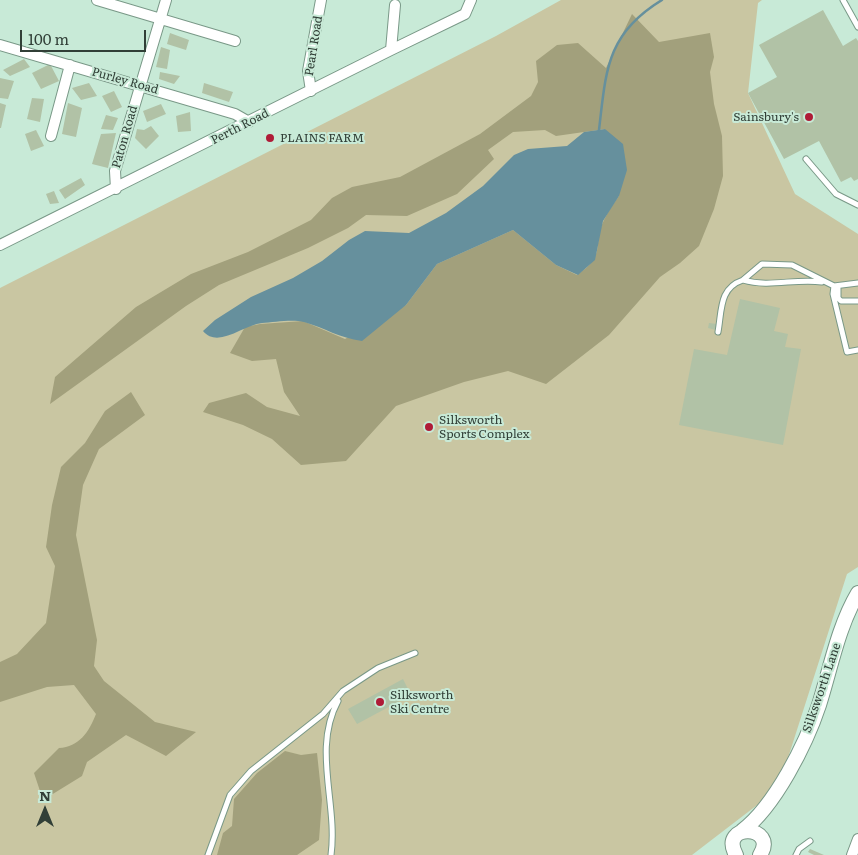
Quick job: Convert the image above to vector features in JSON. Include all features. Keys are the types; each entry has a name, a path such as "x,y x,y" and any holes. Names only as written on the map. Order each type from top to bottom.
{"street":[{"path":"97,0 161,17 235,41"},
{"name":"Paton Road","path":"116,188 115,171 166,0"},
{"name":"Pearl Road","path":"311,91 308,71 321,0"},
{"name":"Perth Road","path":"0,245 465,14 471,0"},
{"path":"391,50 395,5"},
{"name":"Purley Road","path":"0,46 140,85 234,114 249,122"},
{"path":"51,136 70,65"},
{"name":"Silksworth Lane","path":"732,853 735,838 755,821 766,807 809,728 818,707 847,611 858,593"},
{"name":"Silksworth Lane","path":"764,849 766,807"},
{"name":"Silksworth Lane","path":"742,831 754,832 764,849"},
{"path":"852,855 858,839"}],"lane":[{"path":"843,0 858,27"},
{"path":"852,15 858,12"},
{"path":"806,159 836,194 858,205"},
{"path":"718,332 726,292 732,284 743,280 762,264 792,265 822,282"},
{"path":"743,280 758,284 790,283 800,279 836,286 858,283"},
{"path":"836,286 838,298 842,301 858,301"},
{"path":"836,286 833,294 847,352 858,350"},
{"path":"208,855 230,794 251,770 323,714 343,691 378,668 415,653"},
{"path":"331,855 332,824 325,746 331,713 343,691"},
{"path":"796,855 799,848 810,841"}],"shaded area":[{"name":"Silksworth Sports Complex","path":"561,0 762,0 758,3 748,93 795,194 858,234 858,567 847,574 778,789 692,855 0,855 0,288 496,36"},
{"path":"632,14 659,42 710,33 714,57 710,72 714,104 722,136 723,176 714,209 699,246 660,277 609,335 546,384 508,371 464,382 396,406 346,461 301,465 272,439 243,425 203,412 209,403 246,393 267,407 300,416 284,392 276,359 252,361 230,353 245,327 303,321 345,339 406,305 437,264 513,230 556,265 577,275 586,268 596,255 604,220 619,196 605,129 556,136 545,130 513,132 488,150 494,159 457,194 407,216 366,215 348,228 308,248 219,285 186,306 50,404 55,377 136,307 191,274 248,252 311,220 332,198 352,187 400,177 480,134 531,96 538,82 536,61 557,45 578,43 606,68"},
{"path":"131,392 145,415 99,449 83,485 76,535 97,640 94,666 104,681 155,722 196,732 166,756 126,735 87,762 82,776 43,800 34,773 59,748 78,742 90,727 96,714 74,685 47,687 0,702 0,662 17,654 46,623 55,566 46,547 52,505 61,467 85,443 105,411"},
{"path":"285,751 301,755 317,753 322,800 319,840 297,855 217,855 223,833 232,826 234,799 257,773"}],"water":[{"path":"605,129 623,144 627,170 619,196 603,221 595,260 578,275 556,265 513,230 437,264 406,305 362,341 346,338 304,322 294,321 262,323 216,338 209,336 203,331 215,320 251,297 293,278 322,261 349,240 365,231 409,233 446,213 483,186 514,155 528,149 567,146 584,132"}],"building":[{"name":"Sainsbury's","path":"823,10 843,46 856,38 858,41 858,179 854,181 851,177 841,182 819,141 784,159 748,93 777,77 759,45"},
{"path":"170,33 189,40 186,50 167,44"},
{"path":"161,47 170,50 167,69 156,67"},
{"path":"24,59 30,67 10,76 3,70"},
{"path":"50,64 59,81 41,89 32,73"},
{"path":"160,72 180,76 174,84 159,79"},
{"path":"0,78 14,81 8,99 0,98"},
{"path":"89,83 97,96 81,100 72,88"},
{"path":"204,83 233,92 229,102 202,93"},
{"path":"114,91 122,107 111,112 102,96"},
{"path":"32,98 44,99 40,122 27,119"},
{"path":"0,103 6,105 1,128 0,128"},
{"path":"68,103 82,108 76,137 62,134"},
{"path":"161,104 166,114 147,122 143,111"},
{"path":"190,112 191,131 178,132 176,116"},
{"path":"106,115 118,118 113,130 101,129"},
{"path":"151,126 159,136 146,149 135,138 137,129 144,130"},
{"path":"36,130 44,146 31,151 25,134"},
{"path":"116,133 108,168 92,164 101,134"},
{"path":"81,178 85,185 65,199 59,190"},
{"path":"54,191 59,203 50,204 46,194"},
{"path":"740,299 780,308 774,331 788,334 785,347 801,349 783,445 679,425 694,349 727,355"},
{"path":"709,323 717,324 716,330 708,328"},
{"name":"Silksworth Ski Centre","path":"403,679 411,695 357,724 348,709"},
{"path":"810,849 824,855 814,855 808,852"}],"waterway":[{"path":"599,130 607,72 619,41 630,26 662,0"}],"place":[{"name":"Sainsbury's","path":"809,117"},
{"name":"PLAINS FARM","path":"270,138"},
{"name":"Silksworth Sports Complex","path":"429,427"},
{"name":"Silksworth Ski Centre","path":"380,702"}]}
